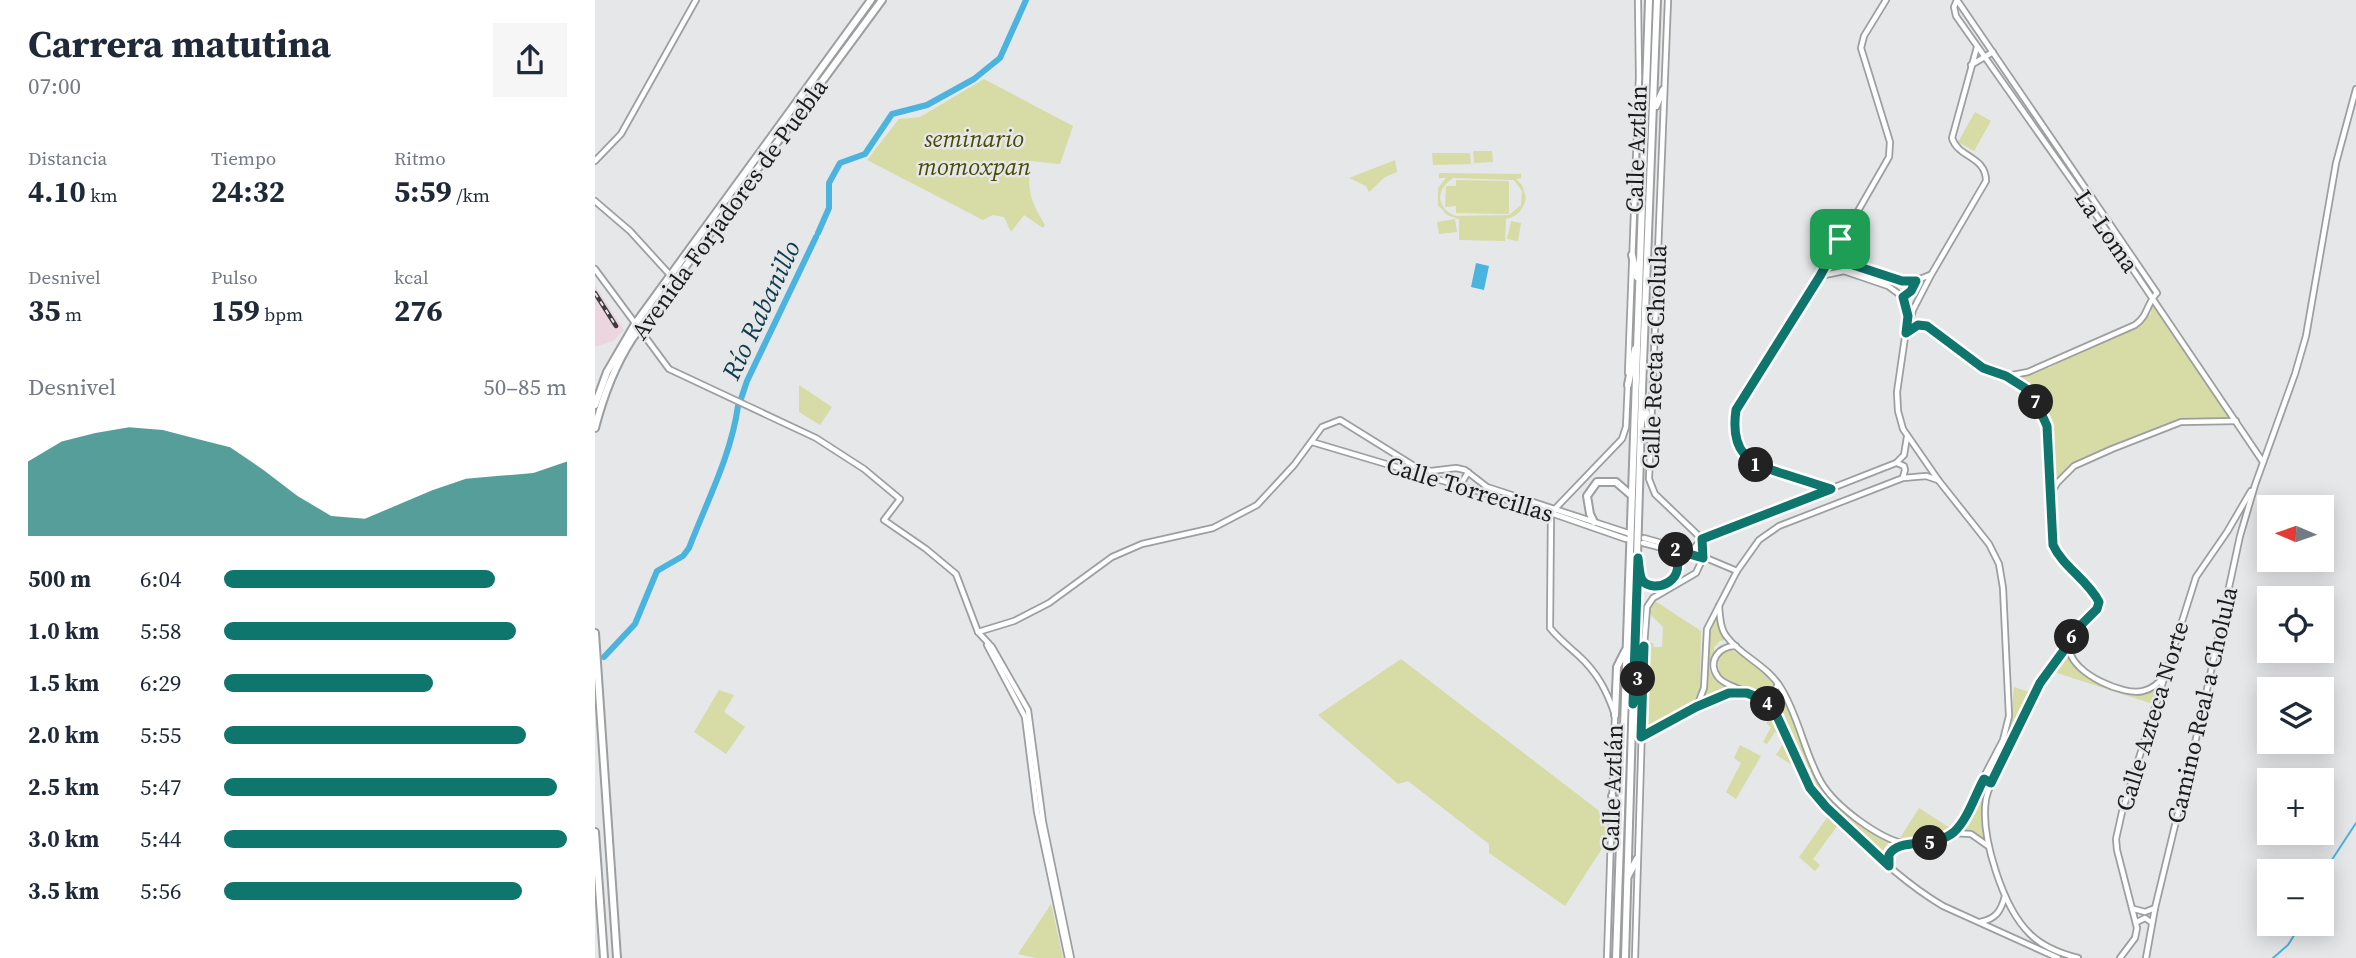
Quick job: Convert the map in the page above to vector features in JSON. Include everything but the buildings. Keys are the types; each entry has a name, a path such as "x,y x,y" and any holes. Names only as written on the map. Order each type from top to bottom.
{"main road":[{"name":"Avenida Forjadores de Puebla","path":"673,278 871,0"},
{"name":"Avenida Forjadores de Puebla","path":"595,405 607,372 637,327 883,0"},
{"name":"Calle Recta a Cholula","path":"1625,958 1638,558 1642,390 1639,289 1649,0"},
{"name":"Calle Recta a Cholula","path":"1627,646 1657,0"},
{"path":"1653,111 1663,90"},
{"path":"1634,201 1642,187"},
{"path":"1632,255 1639,289"},
{"path":"1627,385 1641,328 1657,299"},
{"name":"Avenida Forjadores de Puebla","path":"595,428 615,370 637,327"},
{"path":"1642,390 1650,435"},
{"path":"1594,522 1587,496 1597,482 1616,482 1632,496"},
{"path":"1638,558 1644,582 1652,586 1662,585 1675,576 1679,567 1679,561 1672,549"},
{"path":"595,633 617,958"},
{"path":"1615,715 1617,667 1627,646"},
{"path":"1616,958 1627,646"},
{"path":"1633,704 1644,646"},
{"path":"1612,796 1622,822"},
{"path":"595,832 604,958"},
{"path":"1627,877 1637,859"}],"street":[{"path":"595,161 618,137 697,0"},
{"name":"Calle Aztlán","path":"1607,958 1615,715 1601,680 1550,628 1551,511 1622,439 1626,427 1639,77 1638,0"},
{"name":"Calle Recta a Cholula","path":"1668,0 1649,479 1655,494 1702,539"},
{"path":"1831,489 1762,468 1749,461 1739,448 1734,430 1736,410 1820,276 1889,157 1890,142 1861,48 1864,36 1887,0"},
{"path":"1957,0 2157,293 2143,319 2135,325 2028,372 2006,376"},
{"name":"La Loma","path":"1957,0 1954,7 1956,16 2263,462"},
{"path":"1908,322 1931,275 1986,181 1986,172 1981,163 1953,144 1952,138 1977,47"},
{"path":"1971,65 1993,52"},
{"name":"Camino Real a Cholula","path":"2146,958 2151,923 2196,738 2240,536 2306,336 2336,163 2356,89"},
{"path":"2015,99 2023,94"},
{"path":"608,146 613,153"},
{"path":"595,201 630,231 673,278"},
{"path":"1840,239 1840,250 1847,263 1902,281 1916,281 1931,275"},
{"path":"595,269 669,369 816,438 864,469 900,499 884,520 957,574 978,632 1023,711 1046,862 1069,958"},
{"path":"1820,276 1838,271 1850,272 1888,286 1903,297 1908,322 1897,391 1898,411 1907,436 1939,481 1978,528 1999,564 2008,661 2009,716 2003,740 1953,833"},
{"path":"1903,297 1911,291 1916,281"},
{"path":"1906,333 1918,325 1927,326 1983,368 2006,376 2025,388 2036,402 2047,426 2051,538 2056,550 2099,602 2097,609 2073,633 2070,642 2046,674 1991,783 1986,799 1985,822 1989,846 2012,911 2030,934 2055,949 2078,958"},
{"name":"Calle Torrecillas","path":"1312,442 1322,427 1340,420 1414,466 1431,471 1461,468 1487,487 1551,511 1627,536 1594,522 1551,511 1460,486 1312,442"},
{"path":"2050,496 2057,483 2074,466 2124,444 2181,422 2236,421"},
{"path":"1687,550 1695,547 1702,539 1896,463 1905,455 1907,436"},
{"path":"978,632 1014,621 1049,603 1112,557 1142,544 1213,528 1257,505 1312,442"},
{"path":"1896,463 1904,466 1903,478"},
{"path":"1443,480 1444,470"},
{"path":"1460,486 1468,472"},
{"path":"1696,707 1704,688 1707,629 1737,571 1759,540 1779,526 1903,478 1926,476 1939,481"},
{"name":"Calle Azteca Norte","path":"2137,922 2119,863 2116,839 2122,812 2196,577 2255,485"},
{"path":"1542,506 1559,502"},
{"path":"2227,532 2240,536"},
{"path":"1700,568 1703,558 1702,539"},
{"path":"1703,558 1643,540 1687,550 1737,571"},
{"path":"1635,958 1644,616 1653,598 1690,578 1700,568 1712,562"},
{"path":"1719,606 1721,624 1726,636 1772,675 1787,698 1825,788 1851,814 1904,844"},
{"path":"2070,642 2073,659 2084,673 2127,691 2148,690 2158,684 2165,675"},
{"path":"1737,646 1727,646 1720,650 1715,659 1716,671 1722,681 1766,702 1776,714 1810,788 1826,807 1889,866 1929,898 2058,958"},
{"path":"1759,698 1772,696 1778,683"},
{"path":"1641,737 1696,707 1729,693 1747,693"},
{"path":"1984,779 1991,783"},
{"path":"1976,794 1981,799 1986,799"},
{"path":"1889,866 1890,851 1895,846 1928,843 1953,833 1971,834 1989,846"},
{"path":"1979,923 1998,914 2005,896"},
{"path":"2133,909 2145,912 2155,908"},
{"path":"2114,958 2121,956 2136,936 2137,922 2145,918 2151,923"}],"shaded area":[{"path":"595,285 624,330 613,341 595,347"}],"green space":[{"name":"seminario momoxpan","path":"984,79 1073,126 1060,164 1030,161 1031,194 1045,225 1043,228 1024,215 1011,232 1004,217 993,215 983,220 867,160 899,119 920,117"},
{"path":"1975,112 1991,121 1974,151 1958,142"},
{"path":"1473,151 1492,151 1493,162 1474,163"},
{"path":"1432,153 1470,153 1471,164 1433,165"},
{"path":"1395,160 1397,172 1385,177 1369,192 1366,186 1349,178"},
{"path":"1439,173 1521,174 1521,178 1516,179 1522,185 1526,198 1519,212 1506,219 1505,241 1459,240 1459,219 1447,215 1438,205 1438,188 1446,178 1439,178","holes":["1453,178 1514,180 1522,191 1521,205 1509,215 1456,216 1449,213 1441,203 1443,187"]},
{"path":"1456,180 1509,181 1509,214 1456,213 1456,206 1445,207 1446,186 1456,186"},
{"path":"1455,219 1457,232 1439,234 1437,222"},
{"path":"1511,221 1521,223 1518,241 1507,239"},
{"path":"2152,298 2236,421 2188,421 2112,449 2066,473 2050,496 2051,448 2046,417 2030,391 2017,380 2046,365 2049,368 2087,346 2135,325 2151,314"},
{"path":"799,385 832,407 820,425 799,412"},
{"path":"1655,601 1701,631 1700,688 1694,702 1644,730 1648,642 1653,643 1654,647 1662,647 1663,627 1649,613"},
{"path":"1717,615 1726,640 1720,641 1714,647 1714,674 1716,681 1728,687 1729,691 1715,694 1702,702 1706,648"},
{"path":"1727,649 1746,659 1767,677 1775,688 1769,696 1760,696 1719,675 1718,655"},
{"path":"2067,649 2075,668 2096,682 2145,693 2159,685 2153,704 2054,672"},
{"path":"1401,659 1598,810 1606,829 1603,847 1565,906 1489,853 1489,844 1408,781 1398,784 1318,715"},
{"path":"2014,687 2032,693 2008,740 2005,740 2011,719"},
{"path":"719,690 734,695 724,712 745,727 726,754 694,732"},
{"path":"1779,690 1811,767 1804,771 1776,709 1767,700 1776,697"},
{"path":"1775,715 1782,735 1775,732 1767,744 1763,742 1771,727 1766,723"},
{"path":"1785,741 1798,768 1776,755"},
{"path":"2004,741 2007,742 1985,797 1980,797 1979,794"},
{"path":"1740,745 1761,756 1736,799 1726,792 1741,763 1734,758"},
{"path":"1811,770 1819,783 1845,811 1890,840 1884,849 1883,859 1850,831 1818,797 1804,773"},
{"path":"1977,798 1984,801 1986,841 1973,831 1958,830"},
{"path":"1919,808 1950,828 1926,839 1913,841 1900,838"},
{"path":"1829,815 1838,825 1813,859 1820,865 1815,871 1799,857"},
{"path":"1051,904 1063,958 1036,958 1018,954"}],"water":[{"path":"1476,263 1489,266 1484,290 1471,287"}],"waterway":[{"name":"Río Rabanillo","path":"818,233 829,208 829,183 840,163 865,154 892,114 927,105 974,79 1000,58 1026,0"},
{"name":"Río Rabanillo","path":"741,399 747,381 816,237"},
{"name":"Río Rabanillo","path":"604,657 635,624 657,571 683,556 689,548 724,461 738,406"},
{"path":"2332,859 2356,823"},
{"path":"2273,958 2294,936"}],"railway":[{"path":"595,293 616,326"}],"route":[{"path":"1840,239 1840,250 1847,263 1902,281 1916,281 1911,291 1903,297 1908,316 1906,333 1918,325 1927,326 1983,368 2006,376 2025,388 2036,402 2047,426 2053,545 2099,602 2097,609 2073,633 2070,642 2040,683 1991,783 1984,779 1956,830 1928,843 1895,846 1889,855 1889,866 1826,807 1810,788 1776,714 1766,702 1747,693 1729,693 1696,707 1641,737 1644,646 1633,704 1638,558 1644,582 1652,586 1662,585 1677,574 1679,567 1679,561 1672,549 1703,558 1702,539 1831,489 1762,468 1749,461 1739,448 1734,420 1736,410 1820,276 1840,239"}]}
